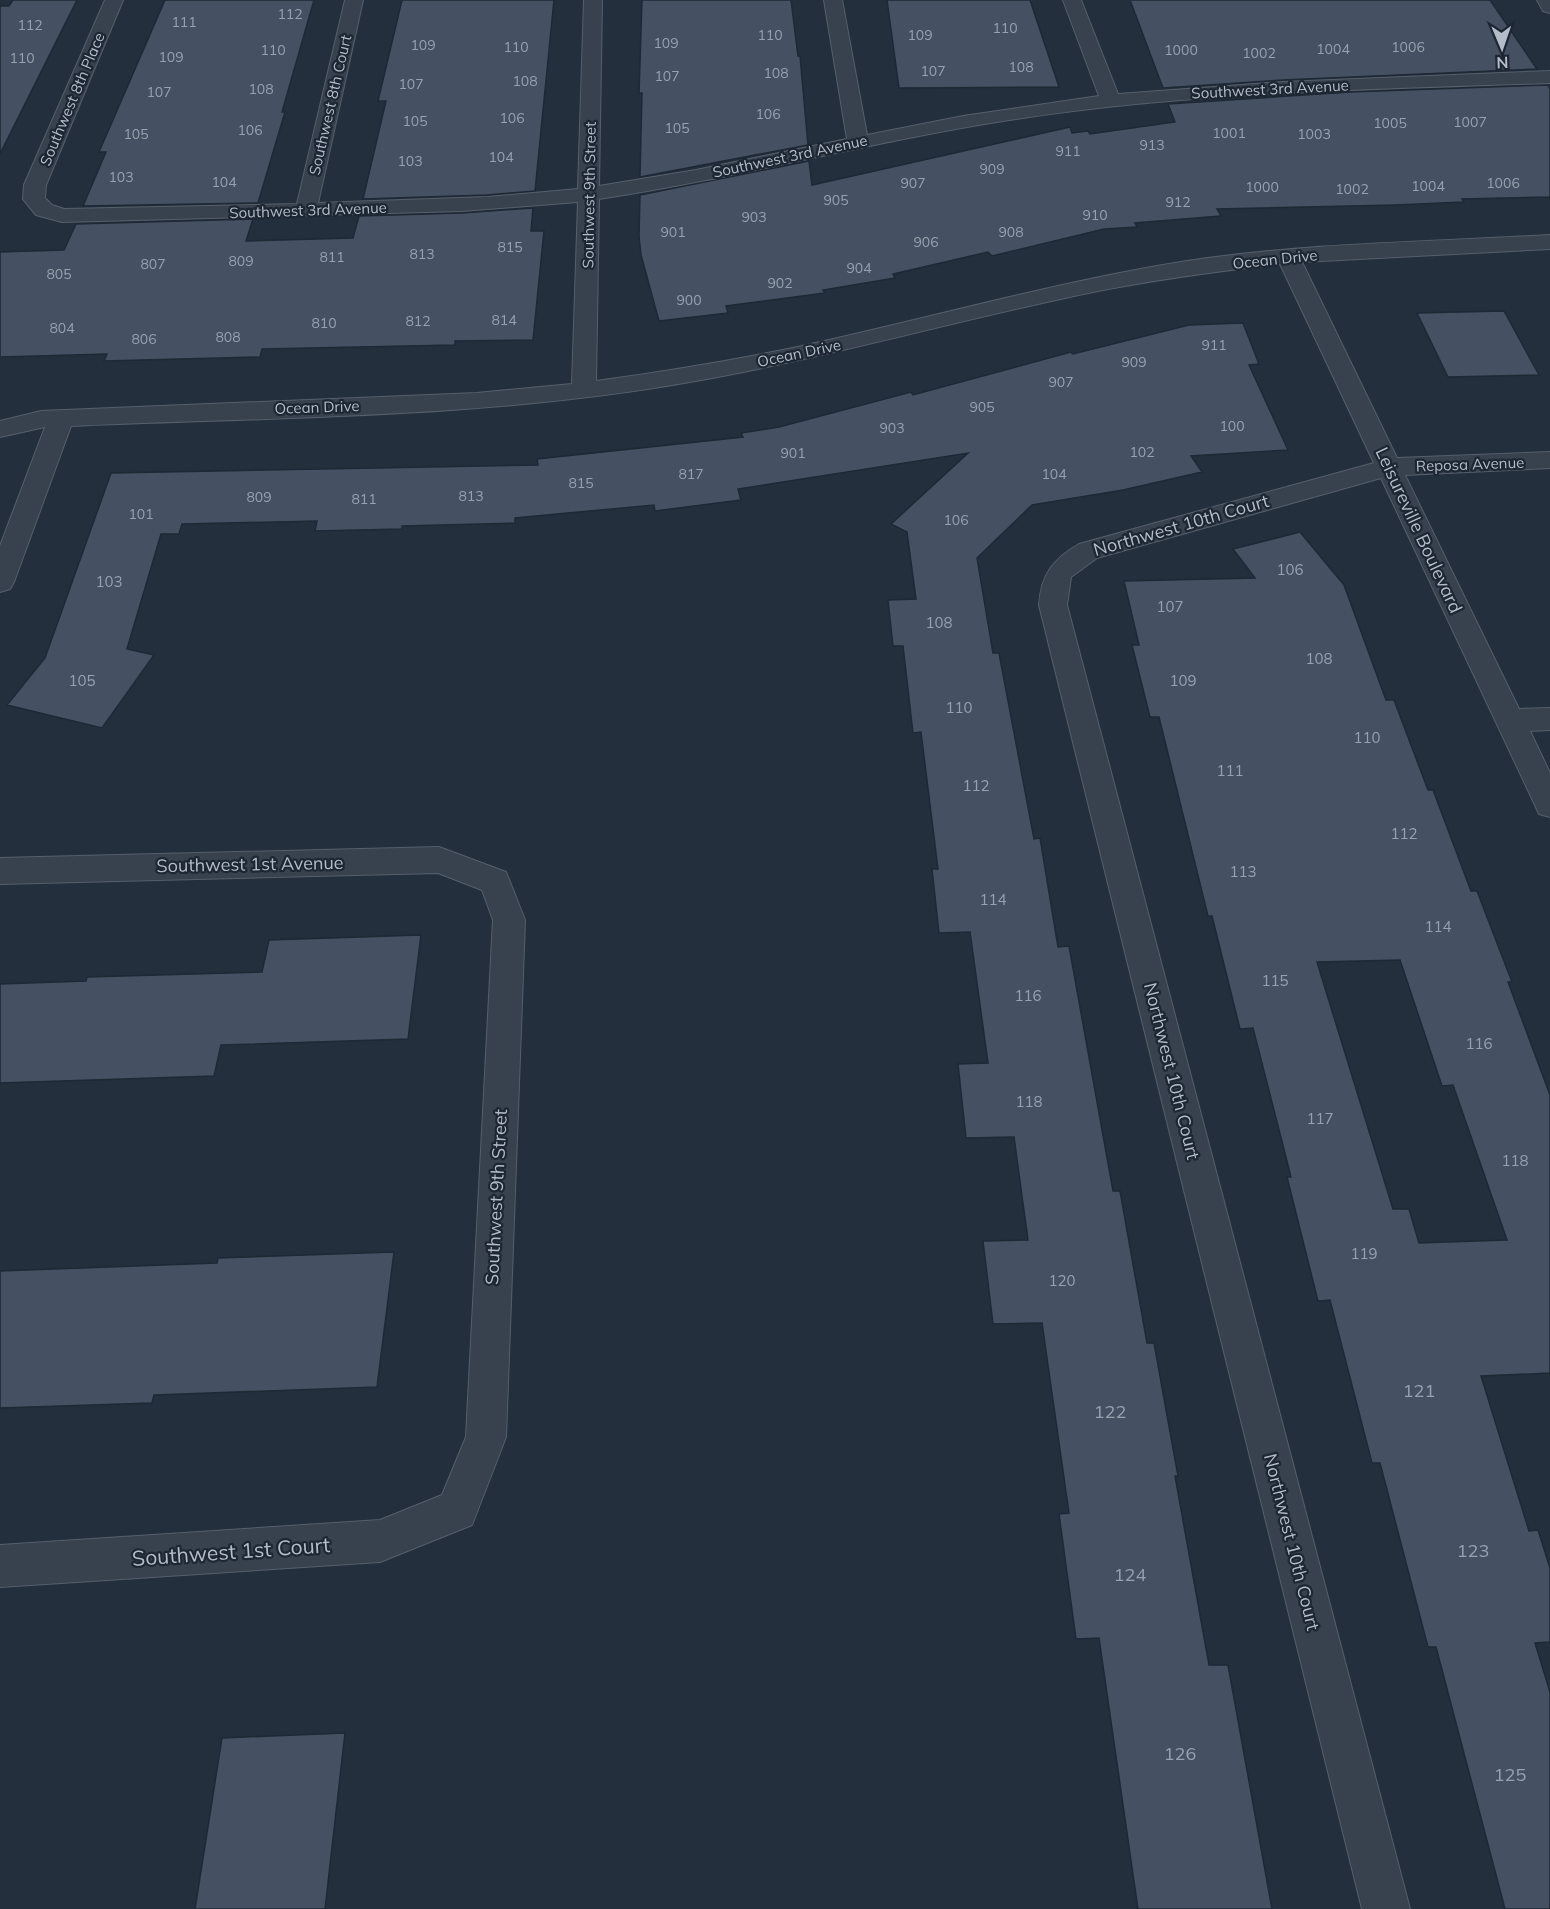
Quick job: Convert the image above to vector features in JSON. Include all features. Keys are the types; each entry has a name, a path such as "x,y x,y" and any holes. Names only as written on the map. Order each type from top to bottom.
{"street":[{"name":"Southwest 8th Place","path":"34,199 35,186 114,0"},
{"name":"Southwest 8th Court","path":"306,210 354,0"},
{"name":"Southwest 9th Street","path":"584,391 593,0"},
{"path":"833,0 858,142"},
{"path":"1072,0 1110,100"},
{"path":"1546,0 1550,7"},
{"name":"Southwest 3rd Avenue","path":"34,199 44,210 62,216 508,202 589,194 674,180 858,142 1015,113 1110,100 1214,91 1550,77"},
{"name":"Ocean Drive","path":"0,429 51,418 477,401 584,391 689,375 792,355 1096,285 1187,268 1288,256 1550,242"},
{"name":"Leisureville Boulevard","path":"1288,256 1550,805"},
{"name":"Ocean Drive","path":"0,406 14,406 51,418"},
{"path":"0,582 51,418"},
{"name":"Reposa Avenue","path":"1389,467 1550,460"},
{"name":"Northwest 10th Court","path":"1386,1909 1053,605 1053,583 1065,564 1088,550 1389,467"},
{"path":"1510,722 1550,719"},
{"name":"Southwest 1st Avenue","path":"0,871 440,860 495,881"},
{"name":"Southwest 9th Street","path":"457,1510 486,1437 508,920 495,881"},
{"name":"Southwest 1st Court","path":"0,1566 380,1541 457,1510"}],"building":[{"path":"13,0 77,0 0,154 0,6 9,6"},
{"path":"165,0 314,0 282,112 285,112 258,203 83,206 106,152 99,152"},
{"path":"402,0 554,0 535,191 363,199 386,101 378,101"},
{"path":"642,0 791,0 798,56 800,56 808,145 640,177 642,93 639,93"},
{"path":"887,0 1030,0 1059,87 899,88"},
{"path":"1130,0 1490,0 1537,69 1283,80 1163,88"},
{"path":"1548,85 1550,89 1550,197 1462,199 1464,202 1395,205 1217,209 1221,216 1135,223 1137,227 1104,229 992,256 988,252 893,274 895,278 823,290 825,293 726,306 728,313 659,321 641,255 640,195 809,161 812,185 1070,127 1072,133 1088,131 1090,134 1175,122 1168,104 1350,92"},
{"path":"533,208 531,231 544,231 533,340 455,341 455,345 262,349 260,357 104,361 107,354 0,357 0,252 64,250 76,224 253,219 246,241 353,238 359,216"},
{"path":"1504,311 1539,375 1448,377 1417,313"},
{"path":"1243,323 1259,364 1249,365 1288,450 1191,456 1202,472 1123,490 1032,505 977,558 993,653 999,653 1034,839 1040,838 1058,947 1069,946 1113,1191 1120,1191 1147,1343 1154,1343 1209,1665 1228,1665 1272,1909 1138,1909 1099,1638 1076,1639 1059,1514 1069,1513 1042,1323 993,1324 983,1241 1028,1240 1014,1137 966,1138 958,1064 988,1063 970,932 939,933 932,869 938,869 921,732 913,733 903,646 893,646 888,600 916,599 907,532 891,524 968,453 738,489 741,500 655,511 654,505 515,518 515,523 402,526 402,529 315,531 317,521 182,524 179,534 161,534 127,649 154,655 102,728 7,705 45,658 111,473 538,465 537,459 743,437 741,433 779,427 911,392 913,395 1071,352 1073,354 1189,325"},
{"path":"1300,532 1344,585 1386,700 1394,700 1428,790 1433,790 1471,891 1477,891 1512,982 1508,982 1550,1095 1550,1373 1481,1376 1529,1531 1538,1530 1550,1568 1550,1642 1535,1643 1550,1692 1550,1909 1505,1909 1436,1647 1428,1647 1380,1463 1372,1463 1330,1300 1318,1301 1287,1177 1291,1177 1253,1028 1240,1029 1212,916 1208,916 1159,717 1150,717 1132,645 1139,645 1124,581 1255,578 1233,549","holes":["1400,960 1442,1086 1453,1085 1507,1240 1419,1243 1409,1209 1393,1209 1317,962"]},
{"path":"421,935 408,1039 221,1045 214,1076 0,1083 0,984 86,981 87,977 262,972 269,940"},
{"path":"394,1252 377,1387 154,1395 152,1403 0,1408 0,1271 217,1263 218,1258"},
{"path":"345,1733 325,1909 195,1909 222,1738"}]}
